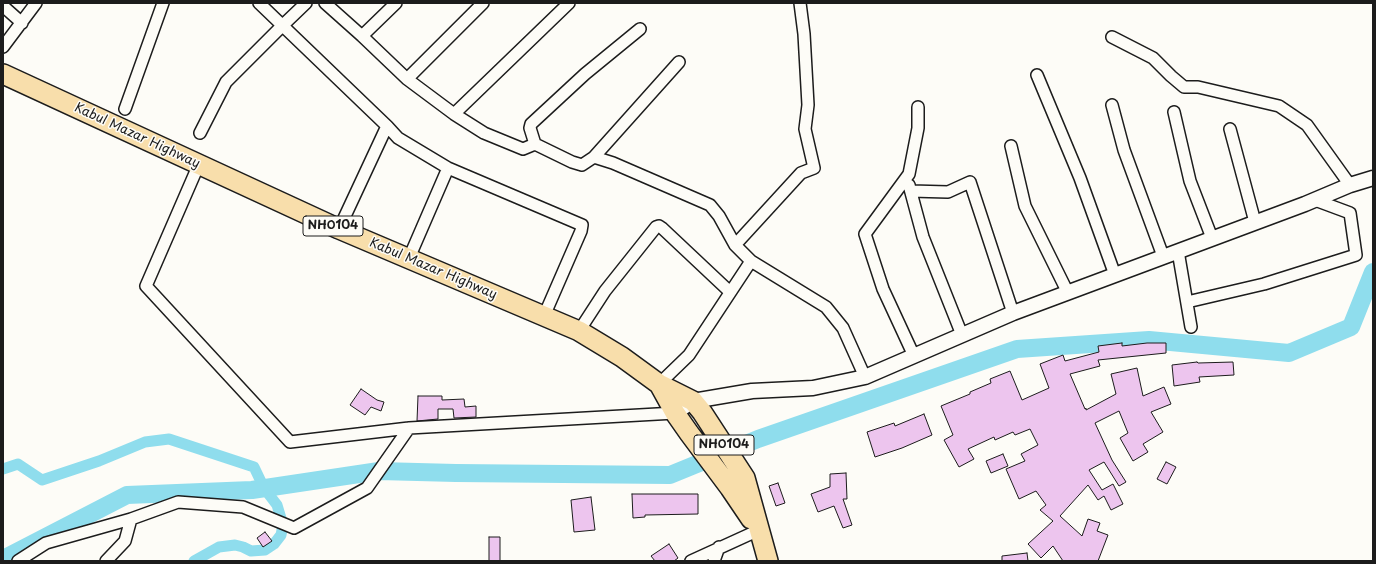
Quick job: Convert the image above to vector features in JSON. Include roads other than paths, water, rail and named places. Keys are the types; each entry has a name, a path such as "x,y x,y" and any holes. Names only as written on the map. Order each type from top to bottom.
{"highway":[{"name":"Kabul Mazar Highway","path":"3,74 339,229 579,331 622,357 660,384 697,406 737,483 759,530 768,561"},
{"name":"Kabul Mazar Highway","path":"660,384 675,413 689,433 737,483"}],"street":[{"path":"3,47 36,3"},
{"path":"125,109 163,3"},
{"path":"259,3 398,138 448,168 582,225 581,231 544,316"},
{"path":"200,133 226,82 306,3"},
{"path":"325,3 362,36 407,80 454,114 484,133 523,149 535,144"},
{"path":"362,36 396,3"},
{"path":"407,80 483,3"},
{"path":"454,114 569,3"},
{"path":"735,245 801,173 814,168 805,129 808,105 804,34 800,3"},
{"path":"3,6 22,23"},
{"path":"640,29 585,74 531,124 530,128 535,144 582,166 594,157 679,62"},
{"path":"1112,37 1153,58 1184,87 1198,87 1279,106 1307,125 1350,185"},
{"path":"1037,75 1080,178 1115,275"},
{"path":"1112,105 1124,150 1163,256"},
{"path":"914,356 883,288 865,234 909,174 918,128 918,107"},
{"path":"1174,112 1190,181 1212,238"},
{"path":"339,229 387,126"},
{"path":"1230,130 1255,222"},
{"path":"1011,146 1025,206 1068,293"},
{"path":"594,157 613,163 710,205 719,216 735,245 751,261 826,307 843,328 865,377"},
{"path":"199,164 146,286 290,442 409,428 675,413 752,391 813,388 865,377 1013,313 1372,178"},
{"path":"409,258 448,168"},
{"path":"907,177 923,237 962,335"},
{"path":"911,191 948,192 970,182 1013,313"},
{"path":"1187,302 1264,284 1356,255 1350,213 1315,200"},
{"path":"579,331 604,291 656,227 659,226 730,292"},
{"path":"1178,251 1191,326"},
{"path":"660,384 689,355 751,261"},
{"path":"18,561 46,543 131,519 178,502 243,506 294,528 367,488 409,428"},
{"path":"106,561 124,541 131,519"},
{"path":"691,561 718,547 759,530"},
{"path":"714,561 718,547"}],"waterway":[{"path":"3,559 127,495 252,490 379,471 670,475 758,439 1017,349 1149,340 1289,353 1351,327 1373,272"},
{"path":"3,469 18,464 42,480 99,461 145,442 169,439 254,467 264,488 277,505 283,525 281,535 274,544 265,550 251,551 235,545 219,547 194,561"}]}
